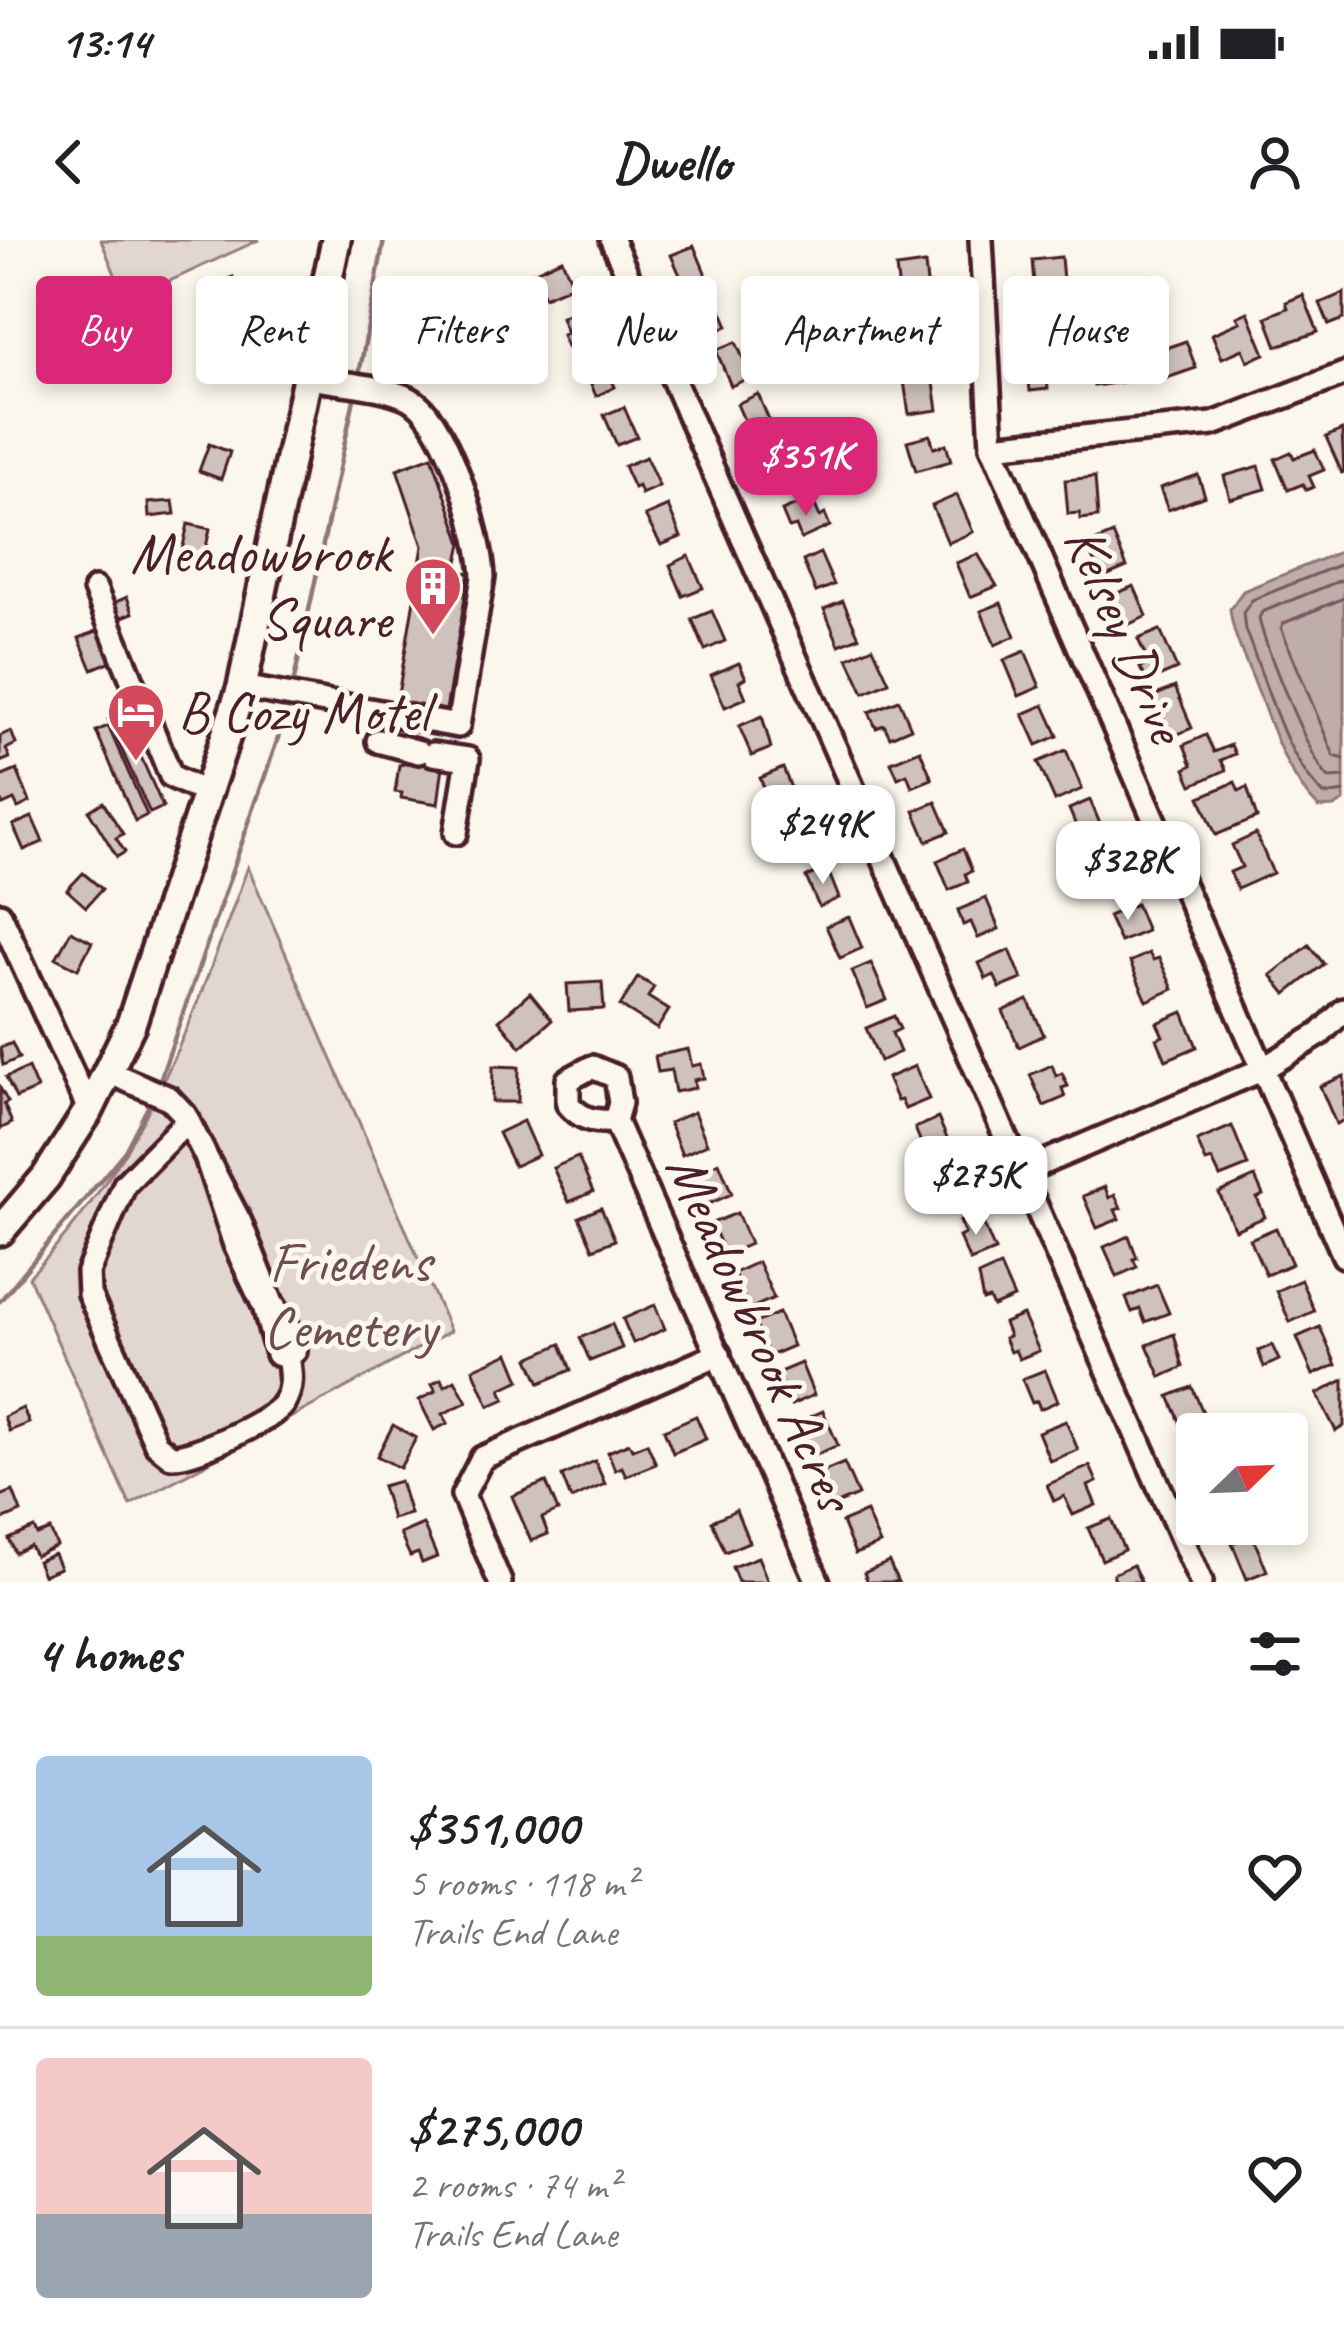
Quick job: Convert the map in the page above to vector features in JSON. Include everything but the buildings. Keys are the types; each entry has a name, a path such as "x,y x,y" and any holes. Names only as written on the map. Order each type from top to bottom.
{"main road":[{"path":"330,276 337,240"},
{"path":"0,1231 46,1177 89,1110 131,1024 242,687 308,384"}],"street":[{"path":"612,240 1201,1582"},
{"name":"Kelsey Drive","path":"981,240 992,446 1344,1256"},
{"name":"Kelsey Drive","path":"992,446 1213,424 1344,374"},
{"path":"242,687 458,726 483,556 451,460 430,414 410,399 338,384"},
{"path":"95,589 171,776 208,794"},
{"path":"378,741 468,759 456,832"},
{"path":"0,914 89,1110"},
{"path":"1022,1172 1262,1070 1320,1034 1344,1010"},
{"path":"108,1072 170,1098 188,1120 206,1157 228,1227 265,1306 273,1346 277,1354 288,1357 290,1388 281,1408 190,1455 171,1456 156,1444 89,1294 88,1272 124,1184 188,1120"},
{"name":"Meadowbrook Acres","path":"615,1121 818,1582"},
{"path":"500,1582 463,1495 482,1458 719,1354"}],"green space":[{"path":"101,240 259,240 172,280 172,276 116,276"},
{"name":"Friedens Cemetery","path":"248,867 450,1331 130,1505 29,1277 71,1229 136,1133 185,1033"}],"water":[{"path":"1344,550 1344,801 1319,808 1280,748 1239,646 1230,609 1243,591"}],"waterway":[{"path":"359,375 384,240"},
{"path":"293,685 354,399"},
{"path":"159,1083 288,709"},
{"path":"0,1301 125,1151 152,1099"}],"place":[{"name":"Meadowbrook Square","path":"433,637"},
{"name":"B Cozy Motel","path":"136,763"}]}
